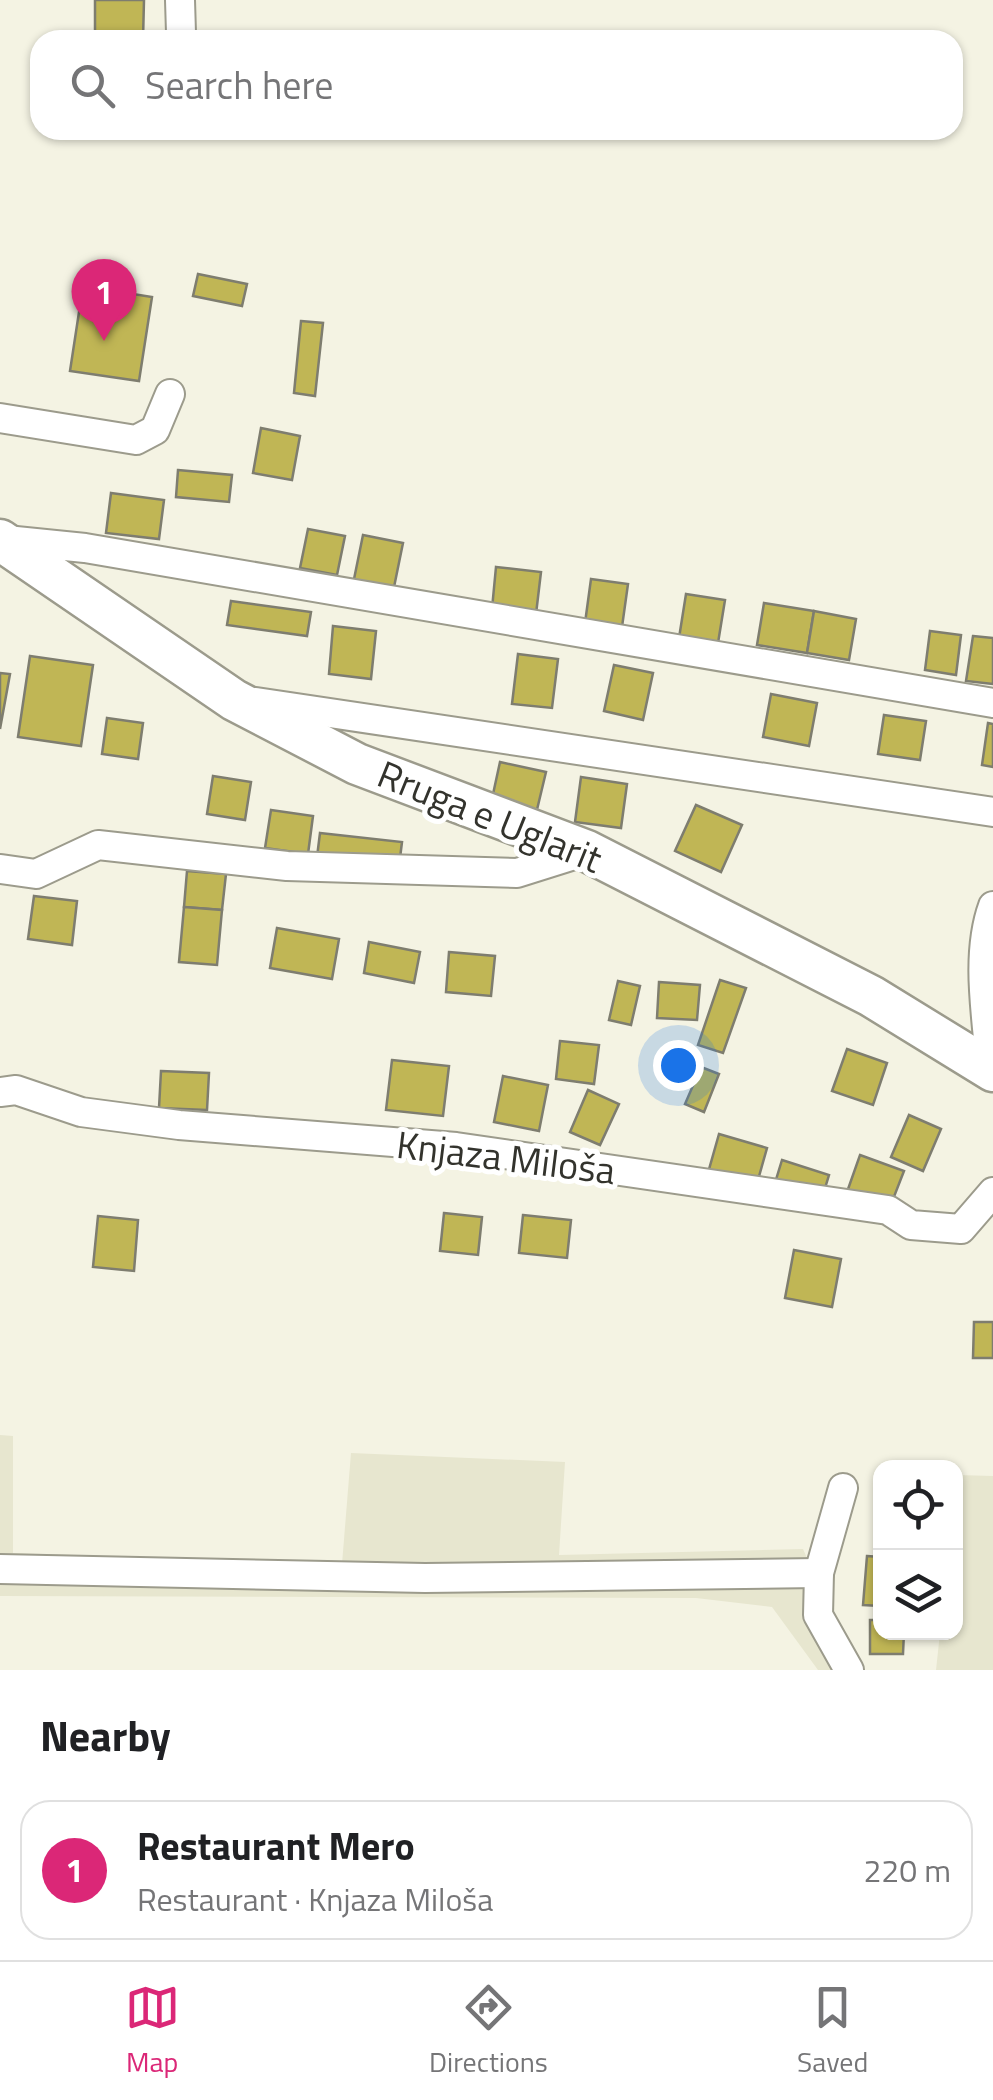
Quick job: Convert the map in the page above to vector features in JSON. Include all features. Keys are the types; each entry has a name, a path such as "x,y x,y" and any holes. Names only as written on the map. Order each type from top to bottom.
{"street":[{"path":"180,0 180,30"},
{"path":"0,418 136,440 155,430 170,394"},
{"path":"0,540 85,548 993,703"},
{"name":"Rruga e Uglarit","path":"0,540 234,700 357,764 587,851 871,996 992,1070"},
{"path":"234,700 993,812"},
{"path":"1,870 36,874 98,845 287,866 517,873 587,851"},
{"path":"992,1070 985,992 987,922 993,906"},
{"name":"Knjaza Miloša","path":"0,1092 16,1090 81,1112 179,1125 456,1147 888,1210 911,1226 961,1229 993,1192"},
{"path":"843,1488 819,1573 818,1615 849,1670"},
{"path":"0,1568 425,1578 819,1573"}],"shaded area":[{"path":"0,1435 13,1436 13,1553 342,1564 351,1453 565,1462 559,1555 803,1549 857,1670 818,1670 772,1607 696,1598 0,1596"},
{"path":"963,1475 993,1476 993,1670 936,1670 939,1640 963,1640"}],"building":[{"path":"95,0 144,0 143,30 95,30"},
{"path":"198,274 247,284 242,306 193,296"},
{"path":"83,286 152,297 139,381 70,371"},
{"path":"301,321 323,323 315,396 294,393"},
{"path":"261,428 300,436 292,480 253,473"},
{"path":"178,470 232,475 229,502 176,497"},
{"path":"111,493 164,500 159,539 106,533"},
{"path":"308,529 345,536 337,575 300,568"},
{"path":"363,535 403,543 393,592 353,584"},
{"path":"496,567 541,572 536,614 492,609"},
{"path":"591,579 628,584 622,627 585,623"},
{"path":"686,594 725,600 718,643 679,638"},
{"path":"231,601 311,612 307,636 227,625"},
{"path":"764,603 814,611 807,653 757,645"},
{"path":"814,611 856,619 849,660 807,653"},
{"path":"333,626 376,631 371,679 329,674"},
{"path":"930,631 961,635 956,675 925,670"},
{"path":"973,636 993,638 993,684 966,681"},
{"path":"518,654 558,659 552,708 512,704"},
{"path":"30,656 93,665 81,746 18,737"},
{"path":"614,665 653,673 643,720 604,711"},
{"path":"0,673 10,674 0,729"},
{"path":"771,694 817,703 809,746 763,737"},
{"path":"884,715 926,721 920,760 878,754"},
{"path":"107,718 143,723 138,759 102,754"},
{"path":"988,723 993,724 993,767 982,765"},
{"path":"500,762 546,772 535,818 490,808"},
{"path":"213,776 251,782 245,820 207,814"},
{"path":"581,777 627,784 621,828 575,822"},
{"path":"696,805 742,825 721,872 675,851"},
{"path":"271,810 313,816 308,854 265,848"},
{"path":"320,833 402,842 399,866 317,857"},
{"path":"187,871 226,874 222,910 184,907"},
{"path":"34,896 77,901 72,945 28,939"},
{"path":"184,907 222,910 217,965 179,962"},
{"path":"277,928 339,939 332,979 270,968"},
{"path":"369,942 420,952 414,983 364,973"},
{"path":"449,952 495,956 491,996 446,992"},
{"path":"720,980 746,988 723,1053 698,1045"},
{"path":"618,981 640,986 631,1025 609,1020"},
{"path":"659,982 700,985 697,1020 657,1018"},
{"path":"560,1041 599,1045 594,1084 556,1079"},
{"path":"847,1049 887,1063 873,1105 832,1091"},
{"path":"392,1060 449,1066 443,1116 386,1110"},
{"path":"701,1067 719,1074 704,1112 685,1104"},
{"path":"161,1071 209,1073 207,1110 159,1108"},
{"path":"503,1076 548,1085 539,1131 494,1122"},
{"path":"588,1090 619,1104 600,1145 570,1132"},
{"path":"909,1115 941,1129 923,1171 891,1157"},
{"path":"719,1134 767,1148 756,1187 708,1173"},
{"path":"860,1155 904,1171 890,1207 847,1192"},
{"path":"782,1160 829,1175 822,1198 775,1183"},
{"path":"444,1213 482,1217 478,1255 440,1251"},
{"path":"523,1215 571,1220 567,1258 519,1253"},
{"path":"98,1216 138,1220 134,1271 93,1267"},
{"path":"794,1250 841,1259 832,1307 785,1298"},
{"path":"974,1322 993,1322 993,1358 973,1358"},
{"path":"867,1556 873,1556 873,1606 863,1605"},
{"path":"870,1620 873,1640 904,1640 903,1654 870,1654"}],"place":[{"name":"Restaurant Mero","path":"104,341"}]}
